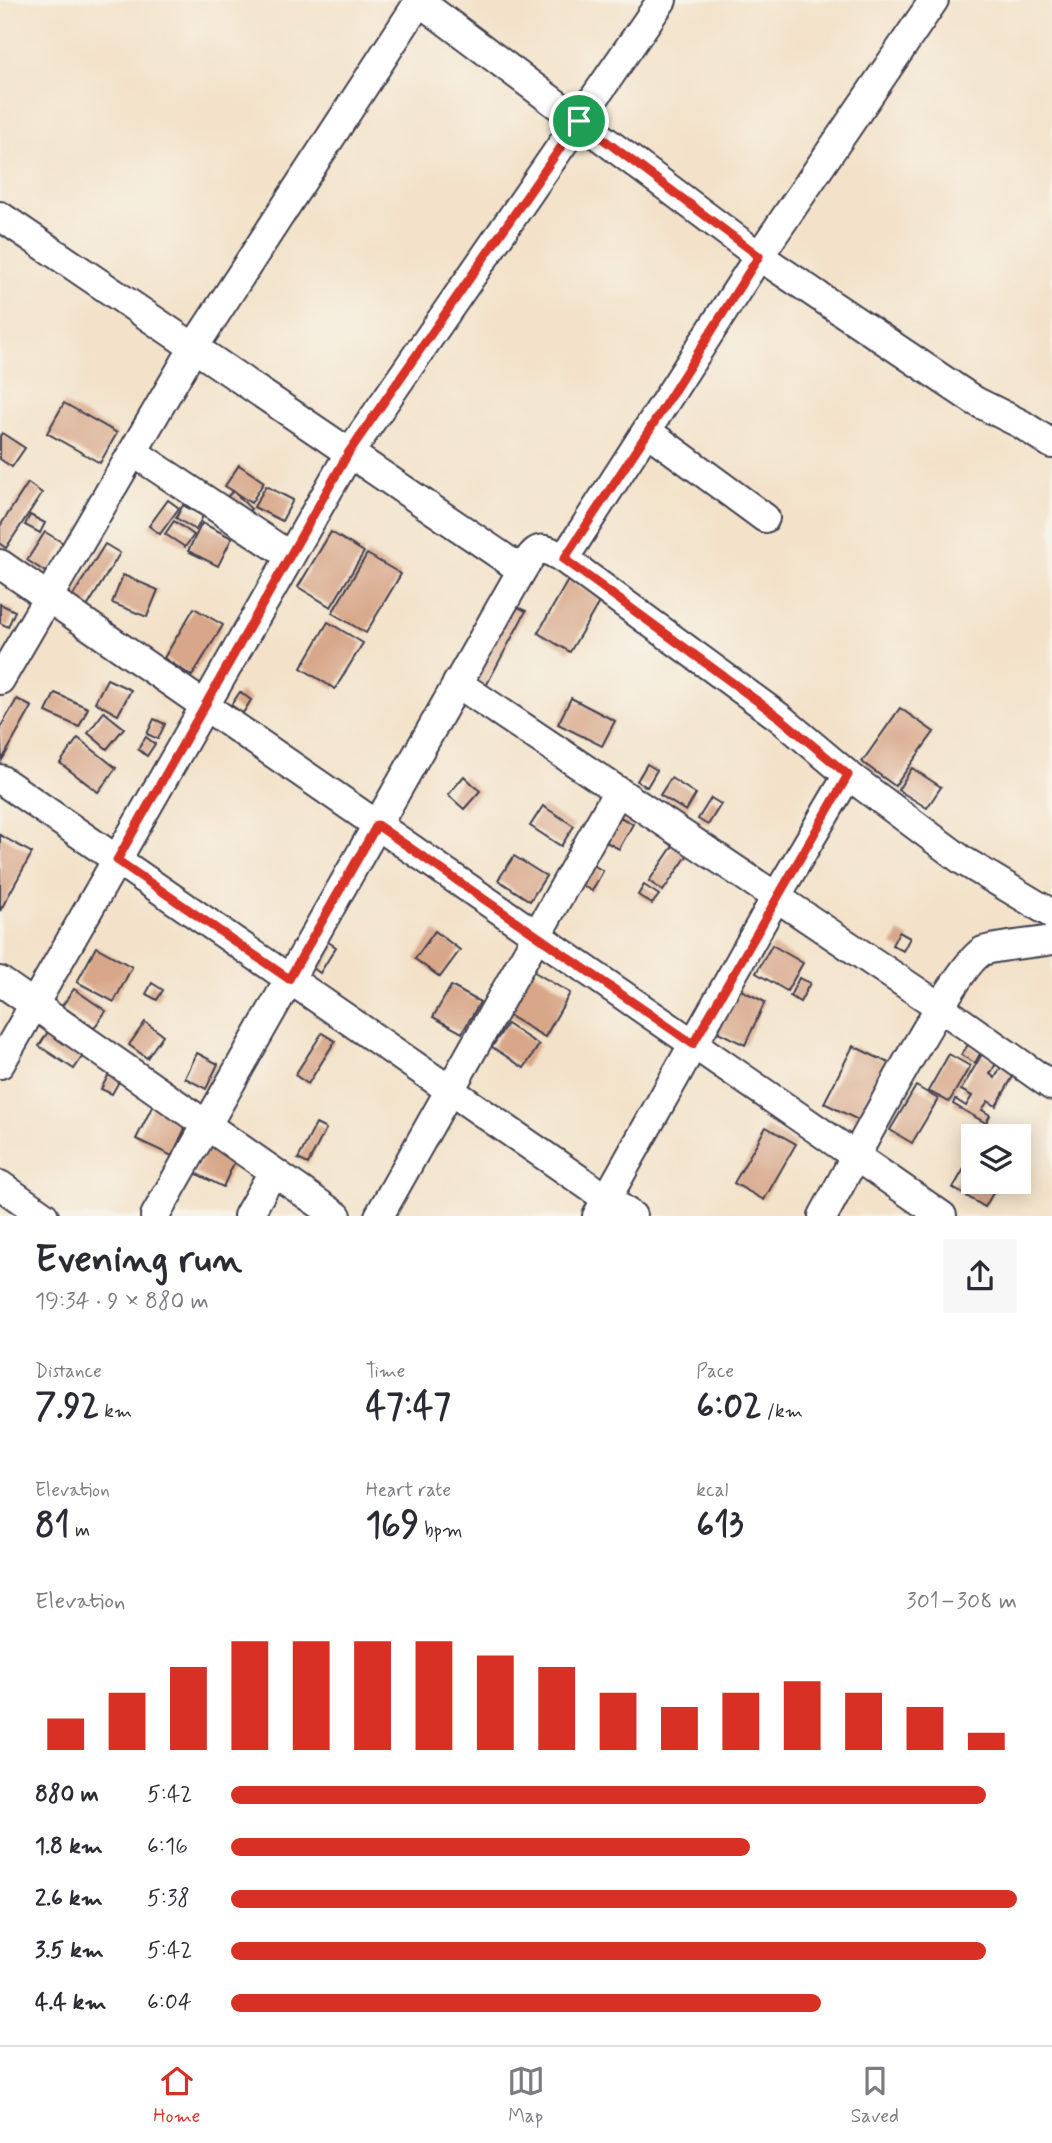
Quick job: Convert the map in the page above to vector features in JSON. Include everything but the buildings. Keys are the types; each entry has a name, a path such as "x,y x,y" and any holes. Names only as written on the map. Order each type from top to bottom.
{"street":[{"path":"0,680 194,347 420,0 759,256 975,401 1021,424 1052,444"},
{"path":"0,1065 349,452 662,0"},
{"path":"564,559 759,256 934,0"},
{"path":"4,228 194,347 522,570"},
{"path":"648,432 765,518"},
{"path":"133,452 290,556"},
{"path":"155,1216 522,570 533,552 540,548 548,549 564,559 779,717 848,775 962,860 1052,914"},
{"path":"0,565 942,1216"},
{"path":"457,683 940,1007 1052,1086"},
{"path":"602,1207 776,897 848,775"},
{"path":"0,779 450,1090 602,1207 632,1216"},
{"path":"379,1216 618,791"},
{"path":"823,1216 940,1007 967,966 984,951 1052,940"},
{"path":"0,981 337,1216"},
{"path":"248,1216 273,1172"},
{"path":"0,1185 44,1216"}],"route":[{"path":"579,121 759,256 564,559 779,717 848,775 693,1044 377,825 289,979 117,860 349,452 579,121"}]}
